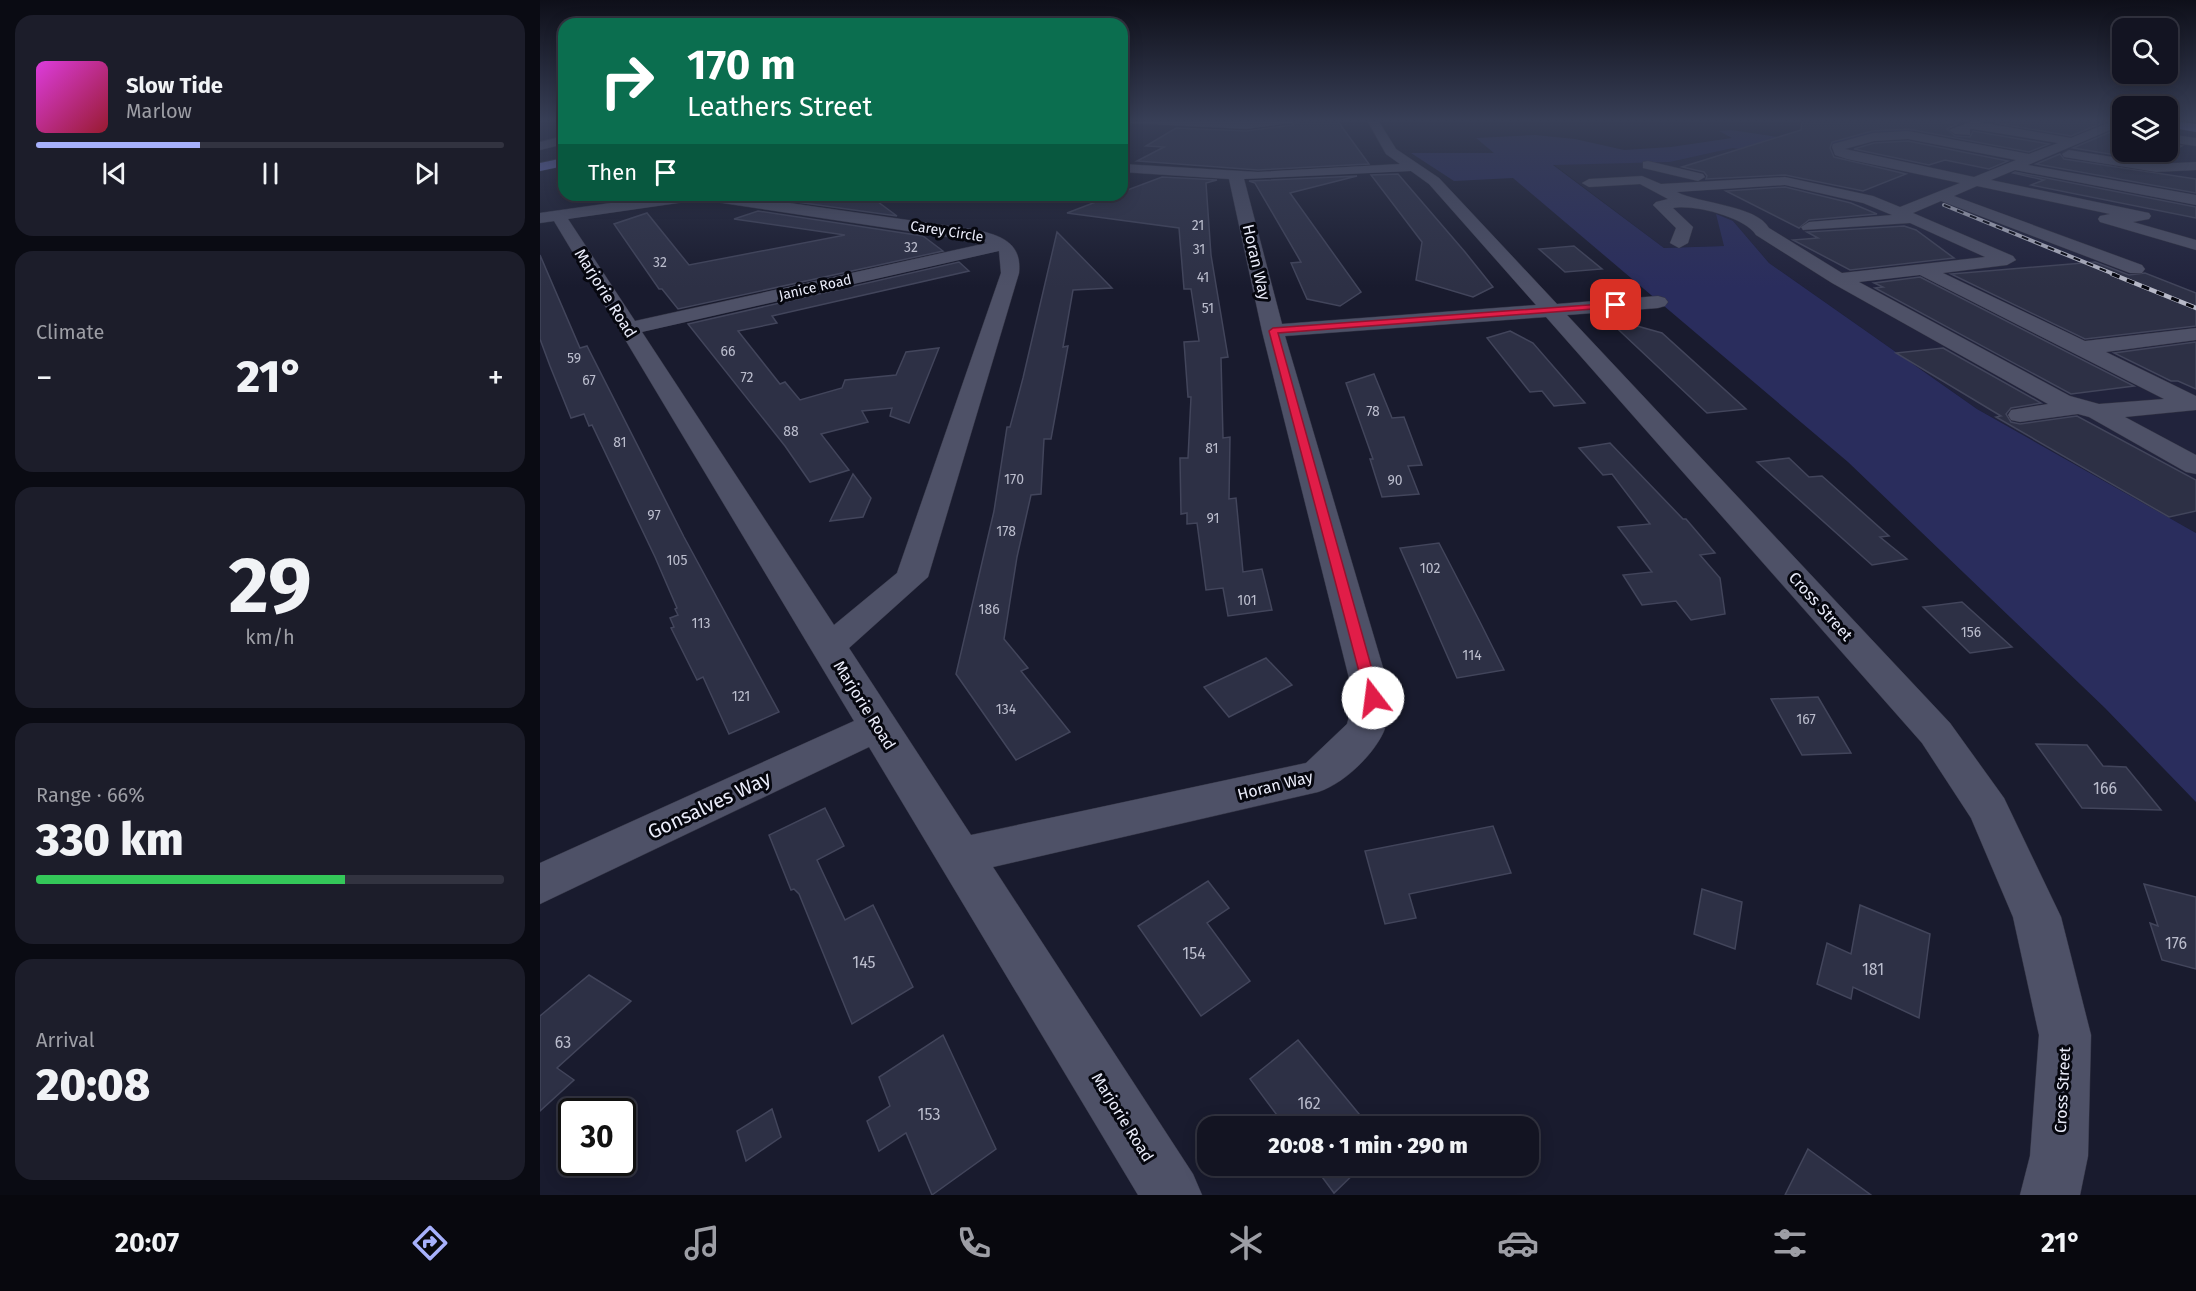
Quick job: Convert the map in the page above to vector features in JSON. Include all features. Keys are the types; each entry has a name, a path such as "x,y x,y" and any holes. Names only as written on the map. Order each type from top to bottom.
{"street":[{"path":"1233,176 1284,176"},
{"name":"Horan Way","path":"960,856 1318,776 1346,752 1365,730 1373,698 1273,331 1236,176"},
{"name":"Cross Street","path":"1428,176 1936,733 1989,810 2037,917 2065,1035 2059,1156 2050,1195"},
{"path":"1692,176 1729,185"},
{"path":"1939,176 2143,216"},
{"path":"1809,227 1909,216 1940,196 1990,176"},
{"path":"2011,189 2039,176"},
{"path":"2067,176 2196,200"},
{"path":"1589,183 1642,180 1684,202 1732,212 1761,226 1762,231 1839,279 2061,401 2087,410 2196,466"},
{"path":"1659,189 1792,181 1860,197 1909,216 2007,260 1839,279"},
{"path":"1940,196 2136,269"},
{"path":"2085,221 2143,216 2178,197"},
{"name":"Carey Circle","path":"549,216 644,201"},
{"name":"Carey Circle","path":"743,201 976,235 1003,245 1013,256 1010,273 912,577 829,647"},
{"path":"1679,243 1685,227 1661,205 1684,202"},
{"name":"Marjorie Road","path":"549,216 628,329 1172,1195"},
{"path":"2106,219 2196,245"},
{"name":"Janice Road","path":"628,329 1003,245"},
{"path":"1923,270 2194,403"},
{"path":"1273,331 1658,302"},
{"path":"2082,348 2196,334"},
{"path":"2020,415 2194,403"},
{"name":"Gonsalves Way","path":"540,884 878,726"}],"shaded area":[{"path":"1446,176 1567,176 1664,248 1724,246 1716,214 1733,221 1769,263 1977,409 2196,533 2196,802 2105,708 1848,462 1513,178 1454,181"},
{"path":"1569,176 2196,176 2196,533 1977,409 1769,263 1733,221 1724,246 1664,248"}],"building":[{"path":"1357,176 1290,193 1361,292 1340,306 1307,299 1291,263 1301,262 1255,183 1249,181"},
{"path":"1372,176 1400,176 1493,287 1473,297 1416,280 1422,242"},
{"path":"1707,176 1770,176 1706,179"},
{"path":"1789,176 1902,176 1863,191"},
{"path":"2025,176 2196,207 2196,218 2031,185 2044,180"},
{"path":"2101,176 2175,176 2196,179 2196,193"},
{"path":"1162,177 1217,180 1206,183 1211,255 1228,357 1221,358 1223,438 1230,437 1229,499 1236,498 1243,572 1262,569 1272,610 1228,616 1223,588 1206,590 1197,523 1187,524 1187,513 1181,514 1180,458 1188,458 1191,397 1188,397 1184,342 1199,341 1191,289 1184,289 1179,228 1067,213 1098,201 1128,201 1128,190"},
{"path":"1785,187 1851,203 1877,214 1809,220 1799,228 1726,191"},
{"path":"789,201 877,201 897,216"},
{"path":"758,211 923,236 943,251 678,309 662,289 659,289 614,224 647,213 689,265 845,235 734,219"},
{"path":"1904,226 1916,230 1954,258 1850,270 1793,240 1818,238 1807,232"},
{"path":"1057,232 1112,288 1073,290 1063,347 1068,346 1051,439 1044,439 1041,494 1031,495 1017,557 1004,639 1028,668 1021,671 1070,732 1016,760 956,674 994,511 1007,427 1010,427 1023,378"},
{"path":"1574,246 1602,269 1565,272 1539,249"},
{"path":"540,255 580,348 587,346 684,537 779,712 729,734 703,677 697,680 671,628 674,627 670,618 678,615 675,609 677,608 655,557 592,425 589,426 584,414 571,418 540,339"},
{"path":"959,262 969,271 772,316 777,323 738,331 780,384 785,382 800,400 842,388 845,380 896,375 906,352 939,348 909,423 890,416 892,408 862,411 868,422 821,434 849,470 810,482 785,446 688,324"},
{"path":"2095,262 2129,275 2145,273 2196,293 2196,326 2085,339 1951,274"},
{"path":"1920,277 2134,386 2071,394 1875,288 1883,287 1874,283"},
{"path":"1605,317 1662,333 1746,409 1707,413"},
{"path":"1510,331 1533,343 1585,403 1554,406 1542,391 1530,392 1487,338"},
{"path":"2196,342 2196,389 2178,381 2171,381 2114,353"},
{"path":"1943,348 2041,403 2011,408 2006,414 2011,422 2020,424 2077,416 2196,480 2196,511 2169,517 1996,417 2001,416 1896,353"},
{"path":"1374,374 1392,418 1404,417 1422,465 1408,466 1419,494 1382,497 1370,459 1373,459 1346,383"},
{"path":"1610,443 1683,519 1686,519 1715,553 1700,555 1720,578 1725,614 1691,620 1676,601 1642,605 1623,575 1652,572 1618,527 1650,524 1612,474 1603,475 1579,448"},
{"path":"1789,458 1809,477 1822,476 1889,536 1880,537 1907,559 1872,565 1757,462"},
{"path":"853,474 871,498 863,517 830,521"},
{"path":"1439,543 1504,670 1457,678 1400,548"},
{"path":"1962,602 2012,647 1970,653 1923,607"},
{"path":"1266,658 1292,685 1229,717 1204,687"},
{"path":"1818,697 1851,753 1802,755 1771,699"},
{"path":"2036,744 2087,745 2103,766 2126,767 2161,810 2082,808"},
{"path":"825,808 844,846 817,860 845,920 873,905 913,987 852,1024 799,894 794,889 791,890 769,835"},
{"path":"1493,826 1511,873 1409,894 1416,918 1385,924 1365,851"},
{"path":"1208,881 1229,908 1207,923 1250,981 1201,1016 1138,926"},
{"path":"2144,884 2196,897 2196,969 2162,960 2150,923 2158,926"},
{"path":"1702,889 1742,902 1735,949 1694,934"},
{"path":"1860,905 1930,934 1919,1018 1853,987 1851,999 1817,984 1827,943 1851,954"},
{"path":"589,975 631,1001 557,1068 574,1080 540,1111 540,1016"},
{"path":"943,1035 996,1149 932,1195 906,1133 879,1151 867,1121 890,1106 879,1077"},
{"path":"1298,1040 1361,1116 1278,1116 1250,1079"},
{"path":"772,1109 781,1137 746,1161 737,1131"},
{"path":"1808,1149 1871,1195 1785,1195"},
{"path":"1321,1176 1352,1176 1334,1193"}],"railway":[{"path":"1944,205 2116,275"},
{"path":"2112,274 2196,308"}],"route":[{"path":"1373,698 1273,331 1616,305"}]}
